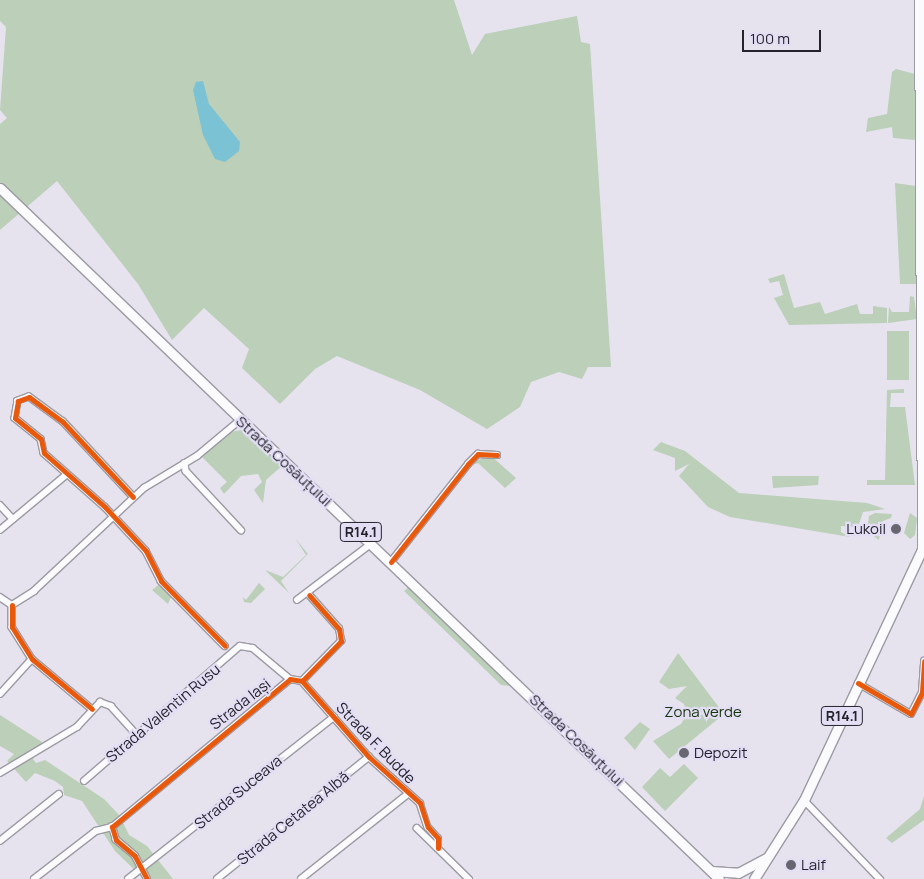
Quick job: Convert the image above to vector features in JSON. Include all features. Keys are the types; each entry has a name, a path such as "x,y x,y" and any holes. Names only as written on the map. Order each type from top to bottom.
{"main road":[{"name":"R14.1","path":"754,879 804,800 922,548 922,70 919,0"},
{"name":"Strada Cosăuțului","path":"0,188 240,420 392,562 719,879"},
{"name":"R14.1","path":"712,871 741,872 772,853"}],"street":[{"path":"133,497 79,437 36,402 21,398 14,408 15,418 41,439 44,453 66,475 88,490 146,552 160,581 225,646"},
{"path":"0,597 12,605 19,603 113,518 133,497 186,462 240,420"},
{"path":"392,562 468,464 478,454 497,455"},
{"path":"186,462 186,471 240,530"},
{"path":"0,530 66,475"},
{"path":"0,505 12,519"},
{"path":"297,600 309,595 372,543"},
{"path":"302,681 342,636 309,595"},
{"path":"12,605 12,627 32,659 92,708"},
{"name":"Strada Valentin Rusu","path":"84,781 136,734 240,646 253,648 290,679"},
{"path":"1,689 32,659"},
{"path":"858,683 911,714 922,692 924,661"},
{"name":"Strada Iași","path":"34,879 96,831 111,829 290,679 302,681"},
{"name":"Strada F. Budde","path":"302,681 369,757 424,807 438,848"},
{"path":"0,773 77,726 92,708 106,702 136,734"},
{"name":"Strada Suceava","path":"128,879 142,866 334,717"},
{"name":"Strada Cetatea Albă","path":"217,879 369,757"},
{"path":"0,841 59,794"},
{"path":"301,879 408,794"},
{"path":"804,800 880,879"},
{"name":"Strada F. Budde","path":"417,828 469,879"},
{"path":"111,829 142,866 147,879"}],"green space":[{"path":"0,0 454,0 472,55 485,34 577,16 581,42 590,44 611,367 588,367 582,379 559,372 531,382 520,407 487,429 420,390 337,356 315,369 280,404 242,368 249,349 204,308 172,340 138,284 57,181 0,230 0,124 7,118 0,110 6,27 0,21"},
{"path":"896,69 915,74 915,140 893,138 892,127 866,132 868,118 887,114 892,72"},
{"path":"895,183 916,186 918,284 900,284"},
{"path":"784,274 794,308 820,302 825,314 857,304 860,314 873,314 873,306 887,308 887,323 789,325 774,298 783,295 779,281 770,283 768,279"},
{"path":"910,296 914,297 917,319 888,323 889,307 892,312 909,312"},
{"path":"887,331 909,331 909,380 887,380"},
{"path":"904,389 904,393 891,393 890,407 905,407 915,485 867,485 867,480 885,480 887,390"},
{"path":"242,430 282,466 266,480 263,503 254,490 262,482 258,474 241,476 224,494 220,488 227,482 202,457 230,432"},
{"path":"661,442 685,451 739,493 867,503 885,509 863,512 858,527 841,526 841,532 850,537 730,517 708,507 679,476 689,464 675,471 675,458 653,450"},
{"path":"489,454 516,478 505,488 478,463 469,466"},
{"path":"772,476 819,476 818,485 773,488"},
{"path":"875,513 892,514 891,518 883,521 879,540 867,532 869,516"},
{"path":"910,513 917,518 915,535 910,539 904,533"},
{"path":"295,538 308,554 281,581 289,593 265,570 283,577 306,555"},
{"path":"259,583 265,589 251,603 244,602 243,597 246,600"},
{"path":"160,584 171,597 168,604 152,590"},
{"path":"410,586 511,685 501,685 404,591"},
{"name":"Zona verde","path":"678,653 724,714 669,759 653,741 681,724 687,714 684,704 675,698 687,686 669,689 659,682"},
{"path":"0,715 42,742 33,759 36,763 45,760 104,799 120,816 129,835 147,846 173,879 144,879 115,851 82,801 64,795 63,787 55,781 35,773 26,782 7,761 14,754 0,746"},
{"path":"640,722 650,729 635,750 624,738"},
{"path":"684,764 698,778 665,811 642,787 660,768 670,777"},
{"path":"924,796 924,820 892,843 886,838 920,809"}],"water":[{"path":"203,81 209,104 240,142 239,151 225,162 215,159 203,135 193,90 196,82"}],"cycle path":[{"path":"133,497 63,422 29,397 18,401 15,418 41,439 44,453 105,507 146,551 161,581 225,646"},
{"path":"391,562 468,464 478,454 497,455"},
{"path":"147,879 135,856 116,840 112,827 290,679 302,681 341,641 339,629 309,595"},
{"path":"12,605 12,627 32,659 92,709"},
{"path":"858,683 911,714 922,692 924,661"},
{"path":"302,681 369,757 420,803 428,827 438,838 438,848"}],"place":[{"name":"Lukoil","path":"896,529"},
{"name":"Depozit","path":"684,753"},
{"name":"Laif","path":"791,865"}]}
